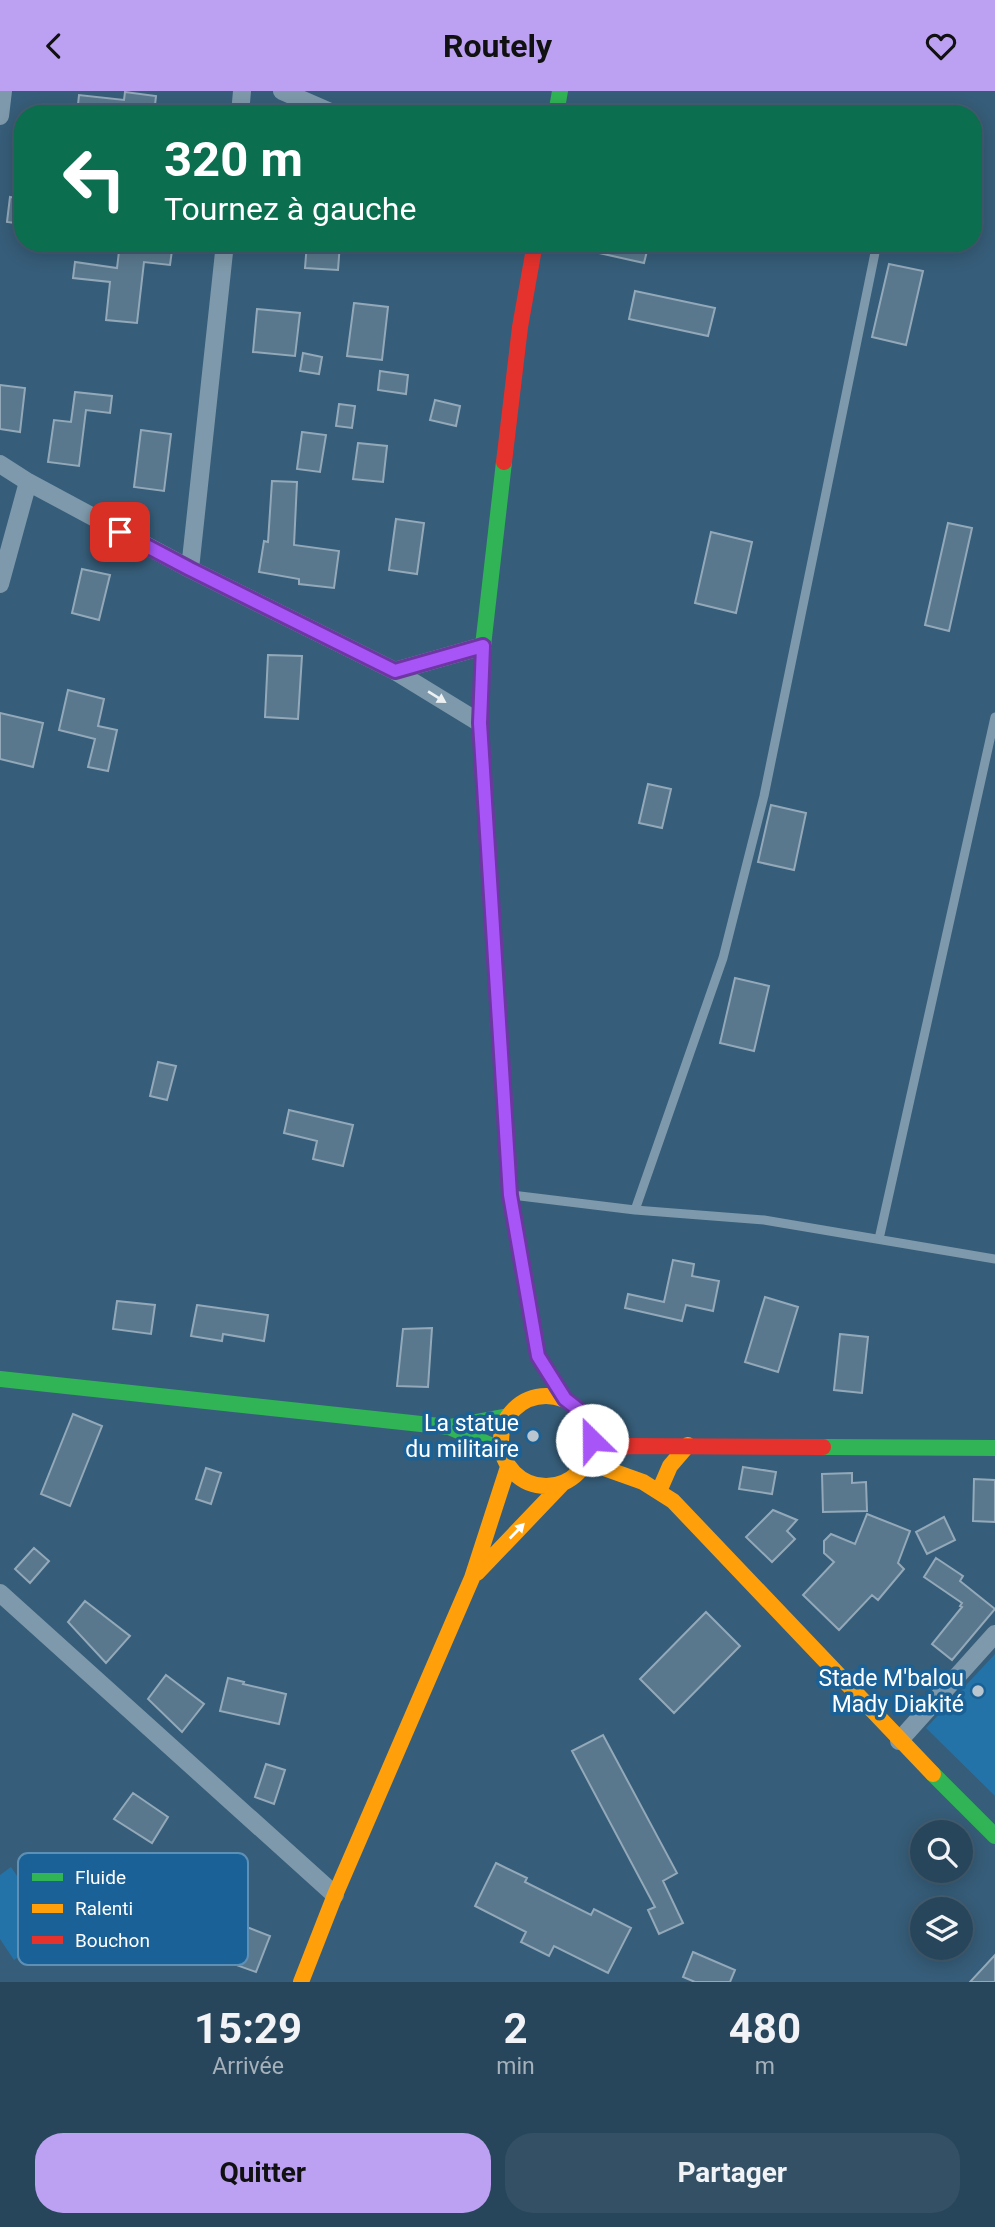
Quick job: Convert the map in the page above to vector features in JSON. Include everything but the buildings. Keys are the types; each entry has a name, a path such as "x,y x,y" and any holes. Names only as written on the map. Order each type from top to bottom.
{"main road":[{"path":"533,252 520,327 483,646 480,723 510,1195 538,1356 565,1399 584,1414 590,1426 592,1440 588,1459 573,1478 548,1487 533,1485 519,1478 509,1467 502,1450 501,1433 508,1416 520,1403 538,1356"},
{"path":"0,1379 449,1427 508,1416"},
{"path":"520,1403 534,1397 550,1395 565,1399"},
{"path":"590,1426 628,1446"},
{"path":"449,1427 502,1450"},
{"path":"660,1489 670,1466 688,1445"},
{"path":"588,1459 628,1446 995,1448"},
{"path":"588,1459 660,1489 673,1501 899,1741 995,1836"},
{"path":"301,1982 335,1895 471,1578 509,1467"},
{"path":"471,1578 563,1483"}],"street":[{"path":"0,116 3,91"},
{"path":"282,91 314,105"},
{"path":"190,569 224,252"},
{"path":"0,464 28,482 190,569 395,671 480,723"},
{"path":"0,584 28,482"},
{"path":"395,671 483,646"},
{"path":"0,1593 335,1895"},
{"path":"899,1741 995,1634"}],"lane":[{"path":"635,1210 723,958 757,823 875,252"},
{"path":"879,1239 995,717"},
{"path":"510,1195 635,1210 764,1220 995,1259"}],"shaded area":[{"name":"Stade M'balou Mady Diakité","path":"995,1654 995,1796 926,1728"},
{"path":"11,1867 18,1877 18,1957 14,1960 0,1939 0,1875"}],"traffic: fast":[{"path":"558,105 560,91"},
{"path":"492,914 480,723 483,646 504,462"},
{"path":"515,1224 538,1356 565,1399"},
{"path":"0,1379 449,1427 508,1416"},
{"path":"449,1427 502,1450"},
{"path":"823,1447 995,1448"},
{"path":"933,1774 995,1836"}],"traffic: slow":[{"path":"537,1396 555,1396 571,1403 584,1416 591,1432 591,1441 591,1450 584,1466 571,1479 555,1486 537,1486 521,1479 508,1466 501,1450 501,1432 508,1416 521,1403 537,1396"},
{"path":"660,1489 670,1466 688,1445"},
{"path":"587,1462 643,1482 673,1501 933,1774"},
{"path":"301,1982 335,1895 472,1578 508,1467"},
{"path":"477,1573 563,1483"}],"traffic: jam":[{"path":"504,462 520,327 533,252"},
{"path":"492,914 510,1194 515,1224"},
{"path":"590,1455 628,1446 823,1447"}],"place":[{"name":"La statue du militaire","path":"533,1436"},
{"name":"Stade M'balou Mady Diakité","path":"978,1691"}],"route":[{"path":"120,532 395,671 483,646 480,723 496,1010 510,1195 538,1356 565,1399 584,1414 590,1426 592,1440"}]}
